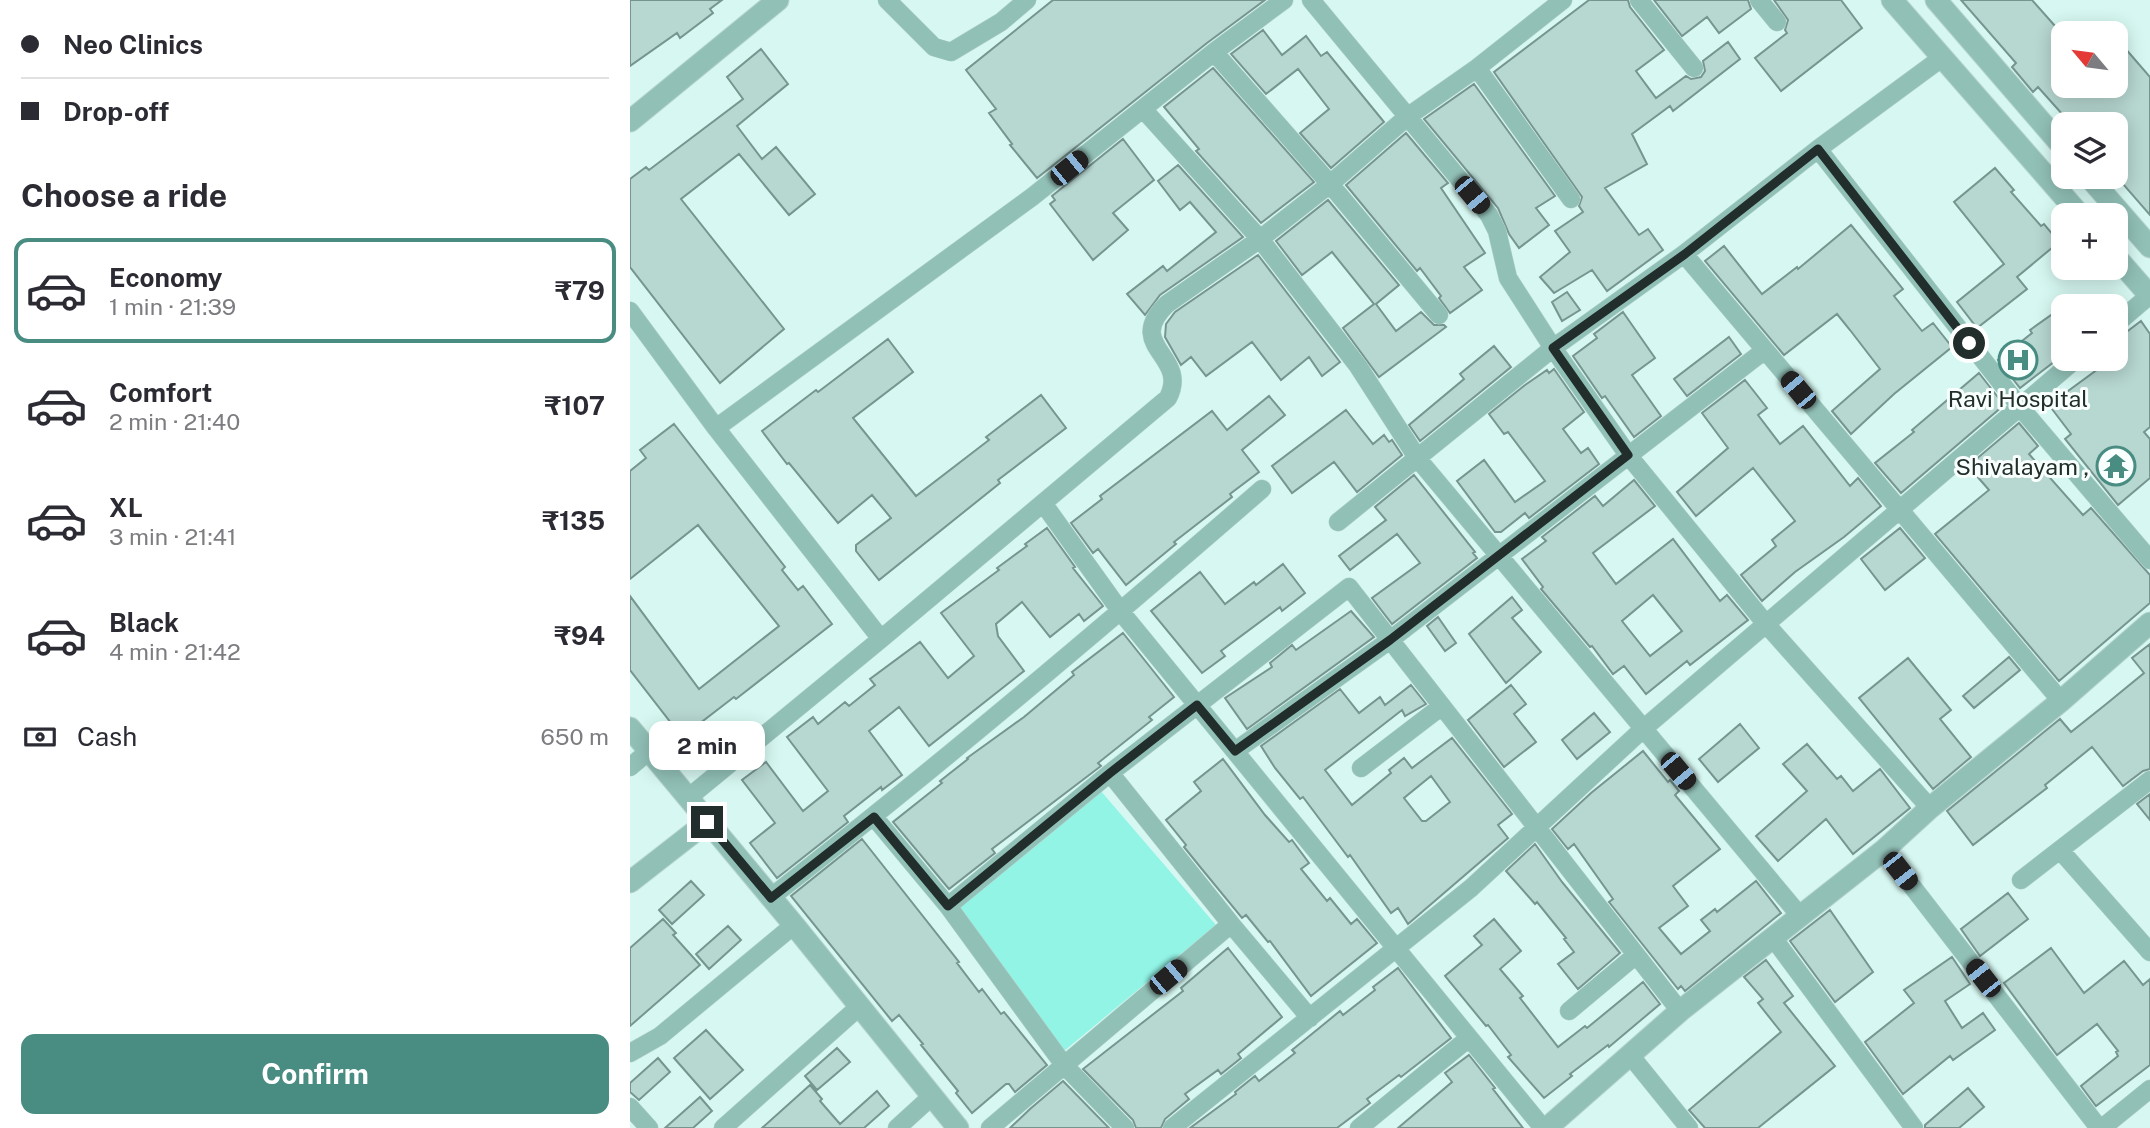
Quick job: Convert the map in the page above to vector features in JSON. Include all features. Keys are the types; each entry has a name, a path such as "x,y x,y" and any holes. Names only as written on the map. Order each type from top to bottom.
{"street":[{"path":"630,121 778,0"},
{"path":"887,0 934,47 951,52 1000,22 1027,0"},
{"path":"716,428 1032,197 1214,52 1284,0"},
{"path":"1311,0 1489,215 1497,231 1508,278 1628,455 1766,624 1930,808"},
{"path":"688,798 1168,398 1174,386 1174,374 1153,340 1150,327 1155,315 1167,303 1260,239 1330,184 1407,117 1477,68 1563,0"},
{"path":"1639,0 1694,68"},
{"path":"1759,0 1777,22"},
{"path":"1892,0 2070,203"},
{"path":"1936,0 2051,133"},
{"path":"1214,52 1330,184 1439,315"},
{"path":"1338,522 1553,348 1685,254 1818,149 1943,57"},
{"path":"1477,68 1571,200"},
{"path":"1143,109 1260,239 1358,366 1418,459 1801,917"},
{"path":"1818,149 2020,407 2150,560"},
{"path":"2099,189 2150,247"},
{"path":"1685,254 2061,701"},
{"path":"2128,270 2150,295 2128,314"},
{"path":"630,311 716,428 881,639"},
{"path":"1235,751 1390,640 1765,350"},
{"path":"1172,1128 1471,888 1643,729 2062,371"},
{"path":"771,898 874,817 1121,612 1262,489"},
{"path":"1043,503 1121,612 1545,1128 1680,1012 1884,850 2150,623"},
{"path":"948,906 1110,773 1349,587 1680,1012"},
{"path":"1361,768 1442,706"},
{"path":"630,728 958,1128"},
{"path":"630,768 649,751"},
{"path":"1110,773 1231,925 1310,1018"},
{"path":"2021,880 2150,780"},
{"path":"874,817 948,906 1064,1065 1125,1128"},
{"path":"630,882 707,822"},
{"path":"1884,850 2100,1128 2150,1089"},
{"path":"2060,850 2150,952"},
{"path":"630,1053 660,1036 794,925"},
{"path":"990,1128 1231,925"},
{"path":"1774,939 1914,1128"},
{"path":"1569,1011 1636,955"},
{"path":"723,1128 860,1006"},
{"path":"1359,1128 1469,1038"},
{"path":"1630,1055 1689,1128"},
{"path":"897,1128 931,1097"},
{"path":"630,1107 649,1128"}],"green space":[{"path":"1100,790 1216,925 1064,1051 958,905"}],"building":[{"path":"630,0 722,0 710,9 713,13 680,38 677,33 630,66"},
{"path":"1053,0 1265,0 1037,178 1010,145 1012,144 989,113 996,109 966,70"},
{"path":"1589,0 1628,0 1630,7 1664,50 1636,71 1656,98 1686,76 1691,79 1701,77 1705,71 1703,61 1728,42 1740,59 1673,111 1670,106 1632,134 1647,164 1605,188 1639,235 1648,229 1663,250 1607,291 1592,270 1554,293 1540,277 1570,252 1555,231 1583,212 1579,206 1582,197 1494,72"},
{"path":"1654,0 1748,0 1751,9 1719,33 1707,17 1682,36"},
{"path":"1774,0 1841,0 1862,28 1781,91 1755,58 1787,33 1785,30 1788,20"},
{"path":"1961,0 2032,0 2051,21 2051,98 2128,98 2128,52 2150,77 2150,215 2127,189 2128,112 2060,112 2038,87 2033,92 2012,67 2016,63"},
{"path":"1263,30 1282,55 1306,36 1321,56 1327,52 1384,122 1331,168 1300,133 1329,109 1298,69 1266,94 1231,54"},
{"path":"761,49 788,84 737,126 762,159 776,147 815,194 789,215 739,154 681,199 784,329 720,383 630,267 630,179 646,167 649,170 743,99 727,77"},
{"path":"1213,68 1314,182 1261,223 1196,151 1199,149 1164,107"},
{"path":"1474,84 1555,196 1536,208 1549,225 1519,248 1509,234 1498,208 1424,119"},
{"path":"1406,133 1448,183 1441,188 1485,253 1464,267 1482,290 1450,313 1420,268 1417,271 1346,185"},
{"path":"1123,139 1154,180 1113,213 1128,230 1093,260 1050,204 1055,200 1052,196"},
{"path":"1178,165 1243,237 1160,295 1145,315 1127,294 1163,266 1167,271 1216,232 1190,202 1180,210 1158,181"},
{"path":"1995,168 2014,190 2011,192 2041,226 2044,224 2051,232 2051,249 2017,277 2027,289 1977,328 1957,302 2004,264 1954,202"},
{"path":"1328,200 1399,285 1376,304 1396,331 1421,312 1434,325 1446,327 1379,377 1343,328 1374,304 1332,252 1302,275 1276,241"},
{"path":"1851,225 1903,289 1894,296 1922,331 1933,323 1952,347 1894,394 1851,434 1832,411 1880,369 1837,314 1784,355 1705,261 1724,246 1762,294 1797,267 1798,269"},
{"path":"1258,255 1340,362 1322,376 1309,357 1281,380 1252,342 1206,376 1191,357 1181,365 1165,337 1166,324 1175,312"},
{"path":"1567,292 1580,310 1562,321 1552,302"},
{"path":"1623,312 1655,358 1632,375 1661,416 1634,437 1605,396 1602,398 1573,356 1597,338 1594,334"},
{"path":"2051,315 2051,364 2020,388 1998,360 2032,333 2030,330"},
{"path":"2141,321 2150,334 2150,427 2144,432 2150,439 2150,478 2118,505 2065,439 2071,434 2049,405 2095,371 2128,371 2128,331"},
{"path":"1729,337 1741,354 1687,396 1674,379"},
{"path":"888,339 913,372 853,418 916,496 989,440 986,437 1041,395 1066,428 998,480 1000,483 879,580 856,551 856,545 891,518 872,495 838,523 762,431"},
{"path":"1494,346 1511,367 1420,441 1409,425 1464,379 1460,374"},
{"path":"1554,369 1584,412 1563,429 1581,453 1588,448 1599,464 1529,518 1525,513 1501,532 1495,532 1457,481 1484,460 1515,502 1545,481 1508,432 1504,434 1489,414 1525,385 1547,370 1549,373"},
{"path":"1979,373 2004,405 1901,493 1875,463"},
{"path":"1745,380 1767,408 1758,415 1780,444 1803,426 1850,486 1858,478 1881,506 1762,601 1741,575 1776,546 1772,540 1795,521 1753,468 1696,516 1677,492 1728,448 1702,413"},
{"path":"1269,396 1285,415 1242,450 1259,472 1126,585 1098,549 1093,553 1071,523 1102,499 1100,496 1212,411 1227,430"},
{"path":"1346,410 1373,444 1384,435 1389,442 1392,440 1402,455 1357,492 1334,462 1292,493 1272,466"},
{"path":"2019,423 2038,446 2029,454 2083,515 2091,508 2150,575 2150,603 2059,681 1935,534 1989,490 1968,466"},
{"path":"674,424 785,567 782,570 798,590 803,586 832,624 736,699 734,697 682,737 630,670 630,596 699,689 779,626 698,525 630,579 630,471 646,458 640,450"},
{"path":"1414,475 1477,558 1392,624 1372,598 1420,563 1397,534 1350,570 1339,556 1386,520 1375,507"},
{"path":"1634,480 1655,506 1593,553 1616,584 1673,539 1720,601 1727,595 1748,620 1690,665 1687,661 1646,694 1624,666 1613,674 1541,589 1543,587 1522,559 1546,541 1542,537 1595,496 1603,506","holes":["1653,595 1682,631 1650,656 1622,621"]},
{"path":"1047,528 1075,567 1073,568 1103,606 1084,621 1079,614 1050,637 1022,602 996,624 998,636 1024,671 929,746 899,707 869,731 902,775 882,790 881,787 844,816 848,822 777,878 750,843 775,823 742,780 766,762 803,811 828,791 787,737 813,717 818,724 845,702 849,706 875,685 870,679 920,642 948,678 974,656 941,613 999,570 997,568"},
{"path":"1900,528 1925,558 1885,590 1861,559"},
{"path":"1283,564 1305,593 1282,611 1280,607 1221,651 1225,656 1202,673 1151,611 1200,572 1225,604"},
{"path":"1512,597 1522,610 1512,618 1541,652 1506,683 1469,634"},
{"path":"1351,611 1374,637 1247,729 1225,698 1272,667 1270,663 1292,645 1296,650"},
{"path":"1438,617 1456,643 1445,651 1427,626"},
{"path":"1123,633 1174,697 1149,717 1152,720 1098,763 1101,766 992,849 995,853 949,889 893,822 942,783 940,781 967,758 1024,717 1074,675 1072,672"},
{"path":"2150,644 2150,769 2123,786 2092,747 2045,785 2047,788 1973,845 1947,811 2060,719 2071,732 2144,673 2132,658"},
{"path":"2009,657 2020,670 1974,708 1963,696"},
{"path":"1908,658 1951,710 1940,719 1971,757 1933,789 1859,698"},
{"path":"1411,685 1426,704 1405,716 1402,710 1325,770 1352,805 1391,773 1389,770 1404,758 1412,768 1452,738 1512,814 1498,825 1508,838 1408,924 1398,908 1391,913 1350,855 1348,857 1303,797 1300,799 1261,746 1340,689 1359,713 1380,697 1385,705","holes":["1431,776 1450,802 1426,821 1422,821 1404,798"]},
{"path":"1511,685 1526,704 1514,714 1536,742 1504,767 1468,720"},
{"path":"1594,713 1610,732 1577,759 1562,740"},
{"path":"1740,724 1759,748 1718,782 1699,759"},
{"path":"1807,744 1837,779 1841,776 1853,791 1880,769 1910,808 1853,854 1826,819 1778,861 1756,836 1807,791 1783,764"},
{"path":"1643,751 1668,782 1670,780 1679,791 1675,795 1720,849 1673,886 1688,906 1659,928 1681,954 1710,931 1701,920 1715,909 1717,912 1756,881 1781,913 1685,991 1681,986 1678,989 1609,902 1613,899 1574,844 1568,849 1552,829"},
{"path":"1223,759 1265,815 1289,842 1292,840 1309,863 1301,869 1327,901 1330,898 1351,924 1357,919 1377,943 1311,996 1270,941 1268,942 1246,915 1242,918 1184,847 1186,845 1166,820 1201,791 1194,782"},
{"path":"2150,794 2150,820 2137,804"},
{"path":"862,839 959,962 957,963 979,992 982,989 1001,1014 1004,1012 1047,1065 1015,1092 1006,1084 972,1113 899,1015 892,1021 791,896"},
{"path":"1535,844 1620,953 1578,989 1558,964 1574,952 1564,939 1566,938 1537,902 1535,904 1506,871"},
{"path":"691,881 704,895 672,924 659,910"},
{"path":"2008,893 2028,919 1980,956 1961,929"},
{"path":"1830,910 1873,972 1835,1002 1790,941"},
{"path":"663,919 676,933 673,935 700,965 630,1026 630,948"},
{"path":"1494,919 1521,951 1500,969 1523,996 1520,998 1558,1047 1585,1026 1587,1028 1643,982 1660,1004 1609,1047 1608,1045 1570,1074 1572,1076 1544,1098 1508,1057 1511,1055 1488,1025 1486,1026 1445,976 1482,945 1474,936"},
{"path":"728,926 741,940 709,969 696,954"},
{"path":"1228,948 1282,1017 1238,1054 1241,1058 1221,1074 1218,1070 1185,1094 1189,1099 1165,1119 1161,1128 1136,1128 1133,1120 1083,1069 1183,991 1181,988"},
{"path":"2051,948 2084,993 2124,961 2143,985 2150,979 2150,1065 2096,1106 2081,1086 2118,1056 2118,1051 2097,1024 2057,1055 2004,983"},
{"path":"1952,957 1970,984 1945,1001 1962,1028 1983,1013 1995,1030 1953,1060 1950,1056 1903,1094 1865,1042 1914,1003 1904,990"},
{"path":"1766,960 1793,996 1784,1003 1835,1066 1758,1128 1705,1128 1689,1110 1781,1032 1758,1003 1763,999 1744,977"},
{"path":"1398,968 1451,1038 1401,1077 1399,1075 1367,1099 1370,1103 1337,1128 1190,1128 1236,1094 1235,1092 1255,1076 1259,1081 1295,1053 1292,1050 1340,1011 1343,1015"},
{"path":"706,1030 743,1070 710,1099 674,1058"},
{"path":"837,1048 850,1062 817,1090 805,1076"},
{"path":"1469,1055 1523,1128 1398,1128 1452,1082 1445,1073"},
{"path":"658,1058 670,1072 639,1100 630,1092 630,1083"},
{"path":"1063,1081 1109,1128 1010,1128 1030,1109"},
{"path":"810,1085 840,1124 877,1091 889,1106 864,1128 762,1128"},
{"path":"1968,1088 1984,1107 1959,1128 1925,1128 1925,1125"},
{"path":"700,1097 712,1111 693,1128 665,1128"}],"place":[{"name":"Ravi Hospital","path":"2018,360"},
{"name":"Shivalayam ,","path":"2116,466"}],"route":[{"path":"707,822 771,898 874,817 948,906 1197,705 1235,751 1390,640 1628,455 1553,348 1685,254 1818,149 1969,343"}]}
